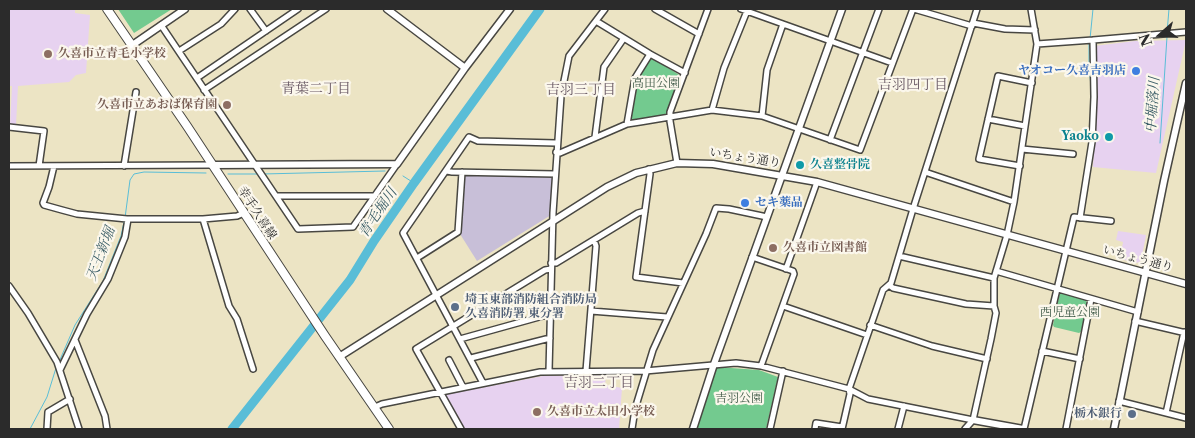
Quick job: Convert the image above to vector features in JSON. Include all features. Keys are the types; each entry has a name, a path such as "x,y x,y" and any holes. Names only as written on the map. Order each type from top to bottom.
{"main road":[{"name":"幸手久喜線","path":"106,9 187,126 322,332 389,429"}],"street":[{"path":"131,46 185,9"},
{"path":"179,51 221,24 235,9"},
{"path":"250,9 266,30"},
{"path":"197,78 298,9"},
{"path":"204,90 326,9"},
{"path":"387,9 465,68"},
{"path":"161,25 298,229 353,227 465,68 510,9"},
{"path":"549,372 556,143 561,96 569,56 605,9"},
{"path":"655,9 699,34"},
{"path":"677,162 669,117 708,9"},
{"path":"692,429 842,9"},
{"path":"830,140 879,9"},
{"path":"556,152 560,153 627,124 712,110 762,116 860,150 914,9 972,25 1035,30"},
{"path":"815,429 816,423 842,428 850,394 849,389 883,290 889,285 899,256 912,209 977,9"},
{"path":"965,429 973,420 996,316 994,278 1008,235 1020,166 1037,44 1031,9"},
{"path":"712,110 724,68 748,10 830,42 892,63"},
{"path":"596,21 685,73"},
{"path":"762,116 767,70 783,24"},
{"path":"1037,44 1186,32"},
{"path":"595,137 604,67 624,38"},
{"path":"1080,218 1092,142 1094,97 1093,40"},
{"path":"627,124 635,78 650,54"},
{"path":"1020,166 979,159 998,76 1032,83"},
{"path":"1114,429 1186,83"},
{"path":"124,166 136,92"},
{"path":"988,119 1025,126"},
{"path":"9,127 44,131 39,166"},
{"path":"483,383 403,233 469,137 478,141 556,143"},
{"path":"1022,149 1073,154"},
{"name":"いちょう通り","path":"339,357 436,294 620,180 649,169 677,162 713,164 817,182 1186,284"},
{"path":"9,166 397,164"},
{"path":"54,166 44,205 78,214 126,219 203,219 237,216 244,213"},
{"path":"649,169 650,174 636,277 682,283"},
{"path":"447,171 555,174"},
{"path":"417,258 458,232 462,172"},
{"path":"925,172 1014,202"},
{"path":"786,269 817,182"},
{"path":"276,196 375,196"},
{"path":"632,429 645,371 716,208 767,217"},
{"path":"461,429 416,349 638,213 645,211"},
{"path":"375,407 463,387 549,372 645,371 736,363 761,366 849,389 868,399 1024,429 1074,217 1111,221"},
{"path":"59,367 108,279 124,237 126,219"},
{"path":"203,219 229,306 237,319 253,369"},
{"path":"586,371 596,246 594,240"},
{"path":"899,256 994,278"},
{"path":"752,257 793,271 794,274 761,366"},
{"path":"996,272 1138,312"},
{"path":"889,285 893,288 966,304 994,306"},
{"path":"9,286 33,321 59,367 79,429"},
{"path":"1066,429 1091,299"},
{"path":"783,306 867,335"},
{"path":"591,311 667,317"},
{"path":"460,339 550,314"},
{"path":"1136,321 1185,333 1166,413"},
{"path":"870,325 932,346 987,359"},
{"path":"471,358 550,338"},
{"path":"75,340 105,416 107,429"},
{"path":"1042,351 1080,359"},
{"path":"449,360 463,387"},
{"path":"770,429 783,372"},
{"path":"47,429 48,412 70,399"},
{"path":"1119,401 1186,418"},
{"path":"898,429 904,406"}],"shaded area":[{"name":"久喜市立青毛小学校","path":"9,9 75,10 75,13 90,15 86,73 76,75 69,82 18,86 16,125 10,125 12,86 9,86"},
{"path":"1186,40 1156,173 1093,167 1095,126 1094,46 1135,41"},
{"path":"465,174 551,176 553,178 551,215 477,261 460,234"},
{"path":"1118,231 1146,235 1141,261 1137,263 1120,259 1123,242 1116,240"},
{"name":"久喜市立太田小学校","path":"606,375 605,385 622,388 619,429 464,429 444,395 543,376"}],"green space":[{"path":"118,9 172,9 134,33"},
{"name":"高田公園","path":"651,57 681,76 665,116 629,121 636,78"},
{"name":"西児童公園","path":"1061,291 1087,299 1082,331 1079,333 1054,327 1053,325"},
{"name":"吉羽公園","path":"717,367 759,370 778,377 766,429 697,429"}],"waterway":[{"name":"青毛堀川","path":"232,429 350,280 414,183 540,9"},
{"path":"1090,39 1093,9"},
{"name":"中堀落川","path":"1167,33 1169,9"},
{"name":"中堀落川","path":"1160,143 1167,37"},
{"path":"1089,43 1091,86"},
{"name":"天王新堀","path":"263,174 385,171"},
{"name":"天王新堀","path":"125,218 130,180 134,174 144,172 206,173"},
{"name":"天王新堀","path":"228,174 259,174"},
{"path":"403,176 414,183"},
{"name":"天王新堀","path":"59,362 75,325 103,281 121,236 124,222"},
{"name":"天王新堀","path":"30,429 47,397 56,368"}],"place":[{"name":"久喜市立青毛小学校","path":"48,54"},
{"name":"ヤオコー久喜吉羽店","path":"1136,71"},
{"name":"久喜市立あおば保育園","path":"227,105"},
{"name":"Yaoko","path":"1109,137"},
{"name":"久喜整骨院","path":"800,165"},
{"name":"セキ薬品","path":"745,203"},
{"name":"久喜市立図書館","path":"773,248"},
{"name":"埼玉東部消防組合消防局 久喜消防署 東分署","path":"455,307"},
{"name":"久喜市立太田小学校","path":"537,412"},
{"name":"栃木銀行","path":"1132,414"}],"district":[{"name":"吉羽四丁目","path":"913,85"},
{"name":"青葉二丁目","path":"316,89"},
{"name":"吉羽三丁目","path":"581,90"},
{"name":"吉羽二丁目","path":"599,383"}]}
